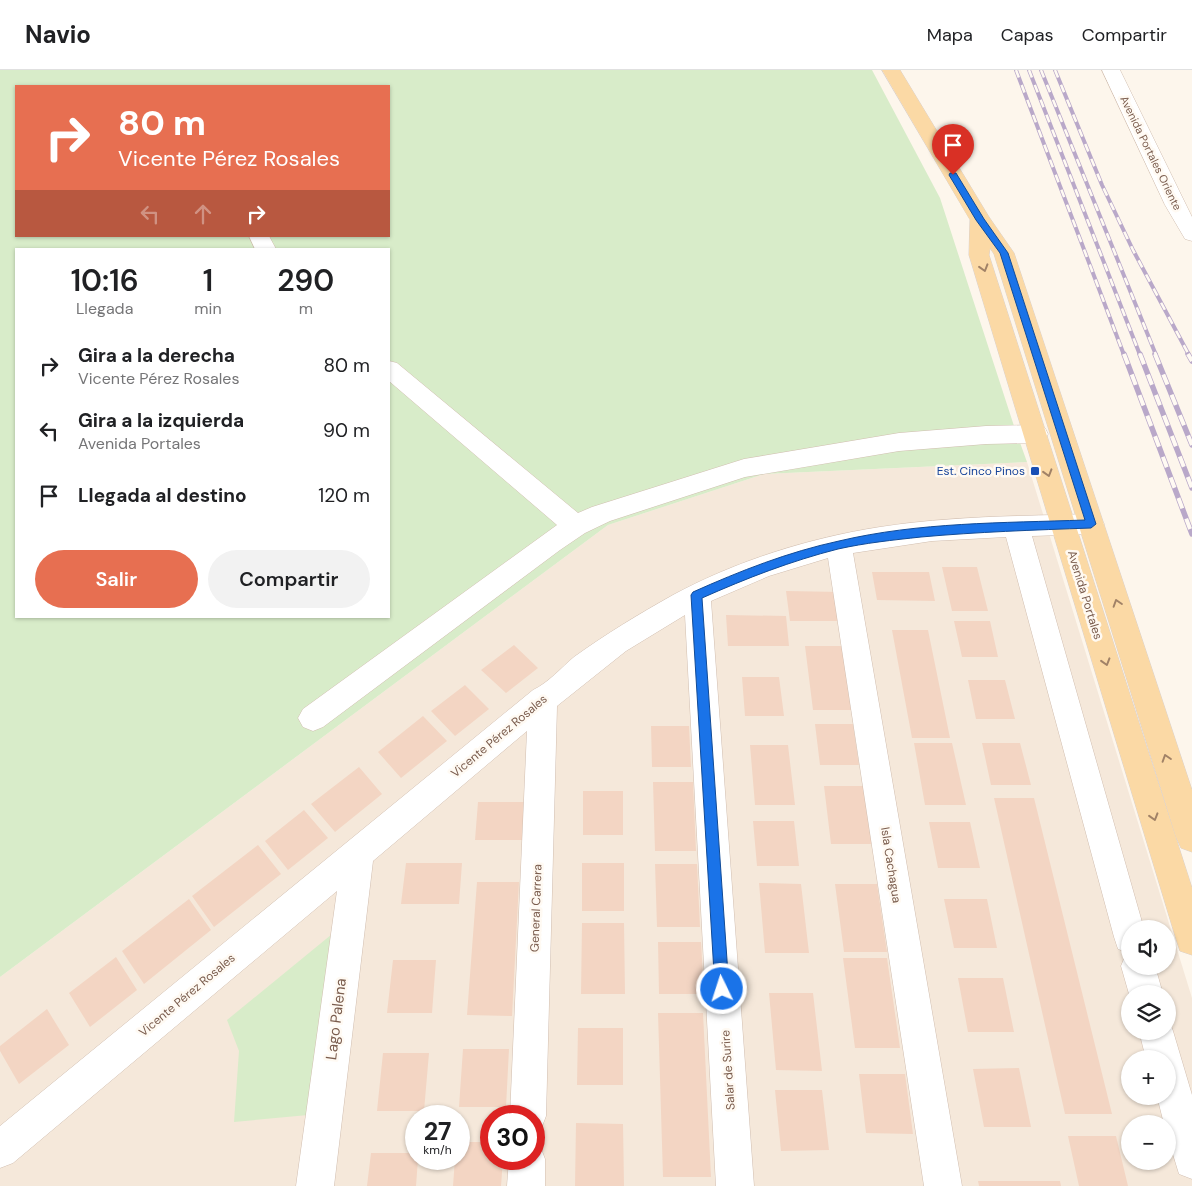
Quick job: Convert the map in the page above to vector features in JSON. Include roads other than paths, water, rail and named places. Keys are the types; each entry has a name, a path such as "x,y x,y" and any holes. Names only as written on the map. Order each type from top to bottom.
{"main road":[{"path":"891,70 980,220 1004,253 1192,837"},
{"name":"Avenida Portales","path":"980,220 979,255 1192,939"}],"street":[{"name":"Avenida Portales Oriente","path":"1111,70 1175,205 1192,234"},
{"path":"390,370 576,526"},
{"path":"313,718 576,526 629,505 744,468 899,442 986,435 1036,434"},
{"name":"Vicente Pérez Rosales","path":"0,1150 543,699 611,645 653,618 696,595 743,575 791,558 839,545 923,532 1016,526 1091,524"},
{"path":"1016,526 1125,920"},
{"name":"Isla Cachagua","path":"839,545 943,1186"},
{"name":"Salar de Surire","path":"696,595 735,1186"},
{"name":"General Carrera","path":"528,1105 543,699"},
{"name":"Lago Palena","path":"315,1186 358,853"},
{"path":"1176,1102 1192,1161"},
{"path":"526,1186 527,1170"}],"railway":[{"path":"1016,70 1124,355"},
{"path":"1029,70 1140,355"},
{"path":"1041,70 1156,355"},
{"path":"1055,70 1102,185 1133,250 1189,355"},
{"path":"1124,354 1192,534"},
{"path":"1140,354 1192,488"},
{"path":"1155,354 1192,445"},
{"path":"1188,354 1192,361"}],"place":[{"name":"Est. Cinco Pinos","path":"1035,471"}]}
